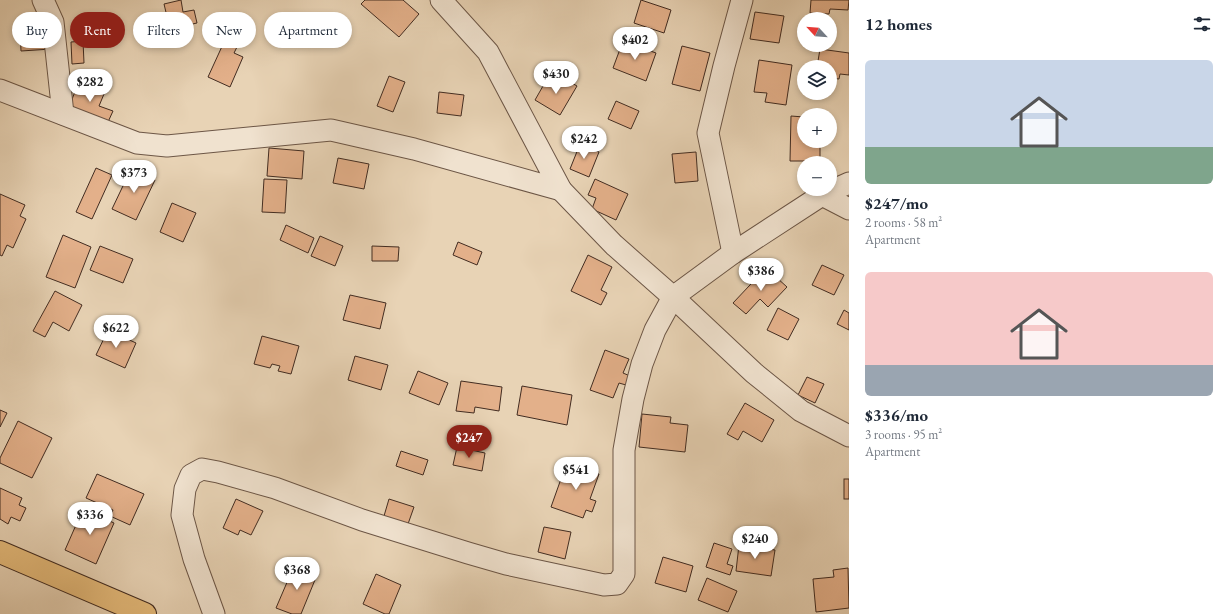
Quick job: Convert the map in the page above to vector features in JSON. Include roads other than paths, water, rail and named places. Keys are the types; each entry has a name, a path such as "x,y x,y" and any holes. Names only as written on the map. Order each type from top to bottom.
{"main road":[{"path":"0,552 146,614"}],"street":[{"path":"43,0 53,22 63,114"},
{"path":"442,0 488,52 561,190 614,245 674,298 754,373 801,411 849,436"},
{"path":"733,253 708,133 742,0"},
{"path":"0,90 137,143 167,146 331,130 414,149 561,190"},
{"path":"837,188 849,183"},
{"path":"214,614 194,559 182,515 185,489 191,475 202,469 275,488 362,520 506,564 604,585 617,584 624,574 624,450 633,399 642,364 655,330 674,298 733,253 820,196"},
{"path":"824,196 849,209"}]}
